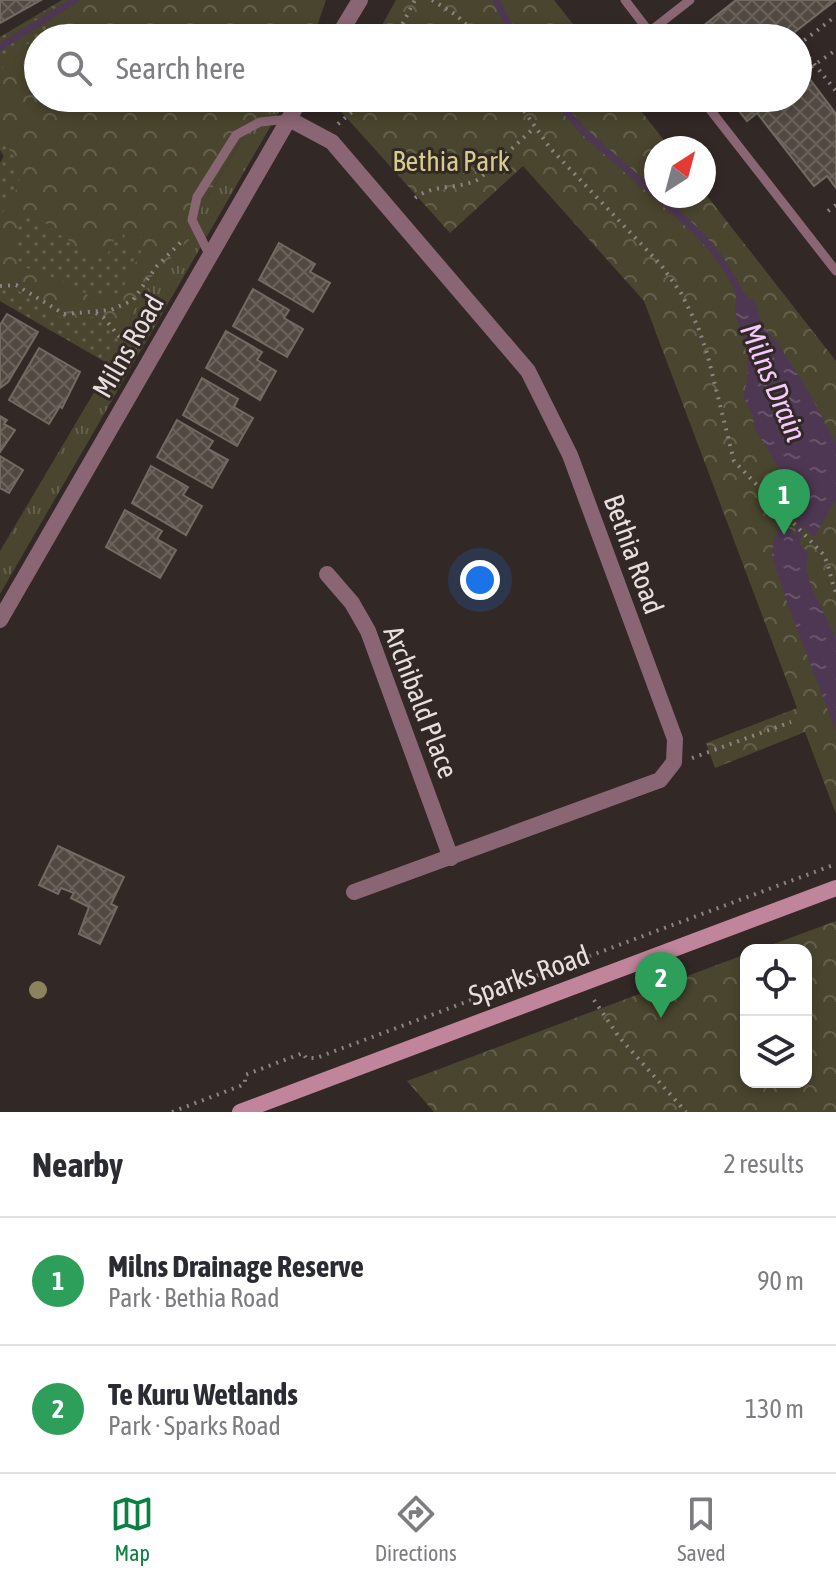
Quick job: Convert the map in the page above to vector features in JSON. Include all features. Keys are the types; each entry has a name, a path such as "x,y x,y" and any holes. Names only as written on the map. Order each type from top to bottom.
{"main road":[{"name":"Sparks Road","path":"240,1112 836,888"}],"street":[{"path":"345,24 360,0"},
{"name":"Milns Road","path":"0,620 293,112"},
{"name":"Bethia Road","path":"289,119 332,142 528,371 570,455 675,739 674,762"},
{"name":"Archibald Place","path":"327,574 352,603 368,631 451,858"},
{"path":"354,892 660,780 674,762"}],"lane":[{"path":"625,0 644,24"},
{"path":"664,24 690,0"},
{"path":"712,112 836,271"},
{"path":"210,256 192,220 197,197 236,135 260,122 289,119"}],"path":[{"path":"402,24 415,0"},
{"path":"432,0 466,24"},
{"path":"812,34 836,16"},
{"path":"814,63 836,50"},
{"path":"812,61 836,91"},
{"path":"327,139 337,125 354,112"},
{"path":"524,112 550,148 661,265 681,293 707,353 734,461 818,549 829,564 831,582 836,592"},
{"path":"415,198 434,188 469,185 534,128"},
{"path":"828,211 836,205"},
{"path":"0,286 16,285 64,314 95,313 133,300 166,257 197,232"},
{"path":"95,313 104,318 122,340"},
{"path":"674,762 700,756 791,722"},
{"path":"172,1112 240,1086 245,1083 245,1075 288,1058 303,1053 309,1060 316,1058 836,864"},
{"path":"582,983 619,1037 686,1112"}],"green space":[{"path":"62,0 326,0 318,24 24,24 24,112 263,112 238,145 199,212 189,240 151,278 133,310 125,340 109,364 0,301 0,163 4,156 0,150 0,37"},
{"path":"396,0 554,0 573,24 383,24"},
{"path":"39,15 51,23 24,24 24,46 11,55 0,72 0,37"},
{"path":"263,112 279,112 0,594 0,551 125,340 133,310 151,278 189,239 199,212 238,145"},
{"name":"Bethia Park","path":"341,112 642,112 661,136 644,136 644,208 716,207 836,361 836,814 805,732 715,768 706,743 797,708 644,301 523,166 450,233"},
{"path":"0,137 15,159 20,176 14,194 0,216 0,163 4,156 0,150"},
{"path":"29,212 66,237 84,257 105,260 117,233 122,229 125,233 123,245 129,251 142,236 141,252 121,292 96,300 68,283 19,265 16,231"},
{"path":"0,289 24,293 60,317 102,320 117,338 117,352 109,364 0,301"},
{"path":"836,921 836,1112 434,1112 407,1081 740,956 740,1088 812,1088 812,944 773,944"}],"water":[{"path":"738,289 755,302 762,325 779,345 810,394 836,444 836,500 814,537 786,508 780,471 755,428 743,396 748,363 735,305"},
{"path":"783,520 808,554 806,567 811,586 836,639 836,731 772,556 774,540"}],"building":[{"path":"0,0 41,0 0,23"},
{"path":"736,0 836,0 805,24 706,24"},
{"path":"812,82 836,114 836,188 827,176 814,186 757,113 812,112"},
{"path":"740,112 758,112 747,121"},
{"path":"279,243 315,264 310,272 330,283 313,312 259,280"},
{"path":"253,289 289,310 284,318 303,329 287,357 233,326"},
{"path":"7,314 38,332 8,382 0,388 0,325"},
{"path":"226,331 262,352 257,360 276,371 260,400 206,368"},
{"path":"39,348 80,372 62,408 60,406 49,424 9,400"},
{"path":"202,378 238,399 234,407 253,418 237,446 183,415"},
{"path":"0,416 7,420 4,424 15,430 0,452"},
{"path":"177,420 213,441 208,449 228,460 212,488 157,457"},
{"path":"0,456 23,470 9,493 0,488"},
{"path":"151,466 188,487 183,495 202,506 186,535 132,503"},
{"path":"125,510 162,531 157,539 176,550 160,578 106,547"},
{"path":"58,846 124,877 111,904 117,907 100,944 79,934 89,907 71,898 74,893 61,888 58,894 39,885"}],"waterway":[{"path":"37,24 75,0"},
{"name":"Milns Drain","path":"496,0 508,24"},
{"path":"0,47 24,32"},
{"name":"Milns Drain","path":"567,112 581,129 644,184"},
{"name":"Milns Drain","path":"670,208 715,252 740,294"},
{"name":"Milns Drain","path":"795,546 803,515"}],"place":[{"name":"Milns Drainage Reserve","path":"784,535"},
{"name":"Te Kuru Wetlands","path":"661,1018"}]}
